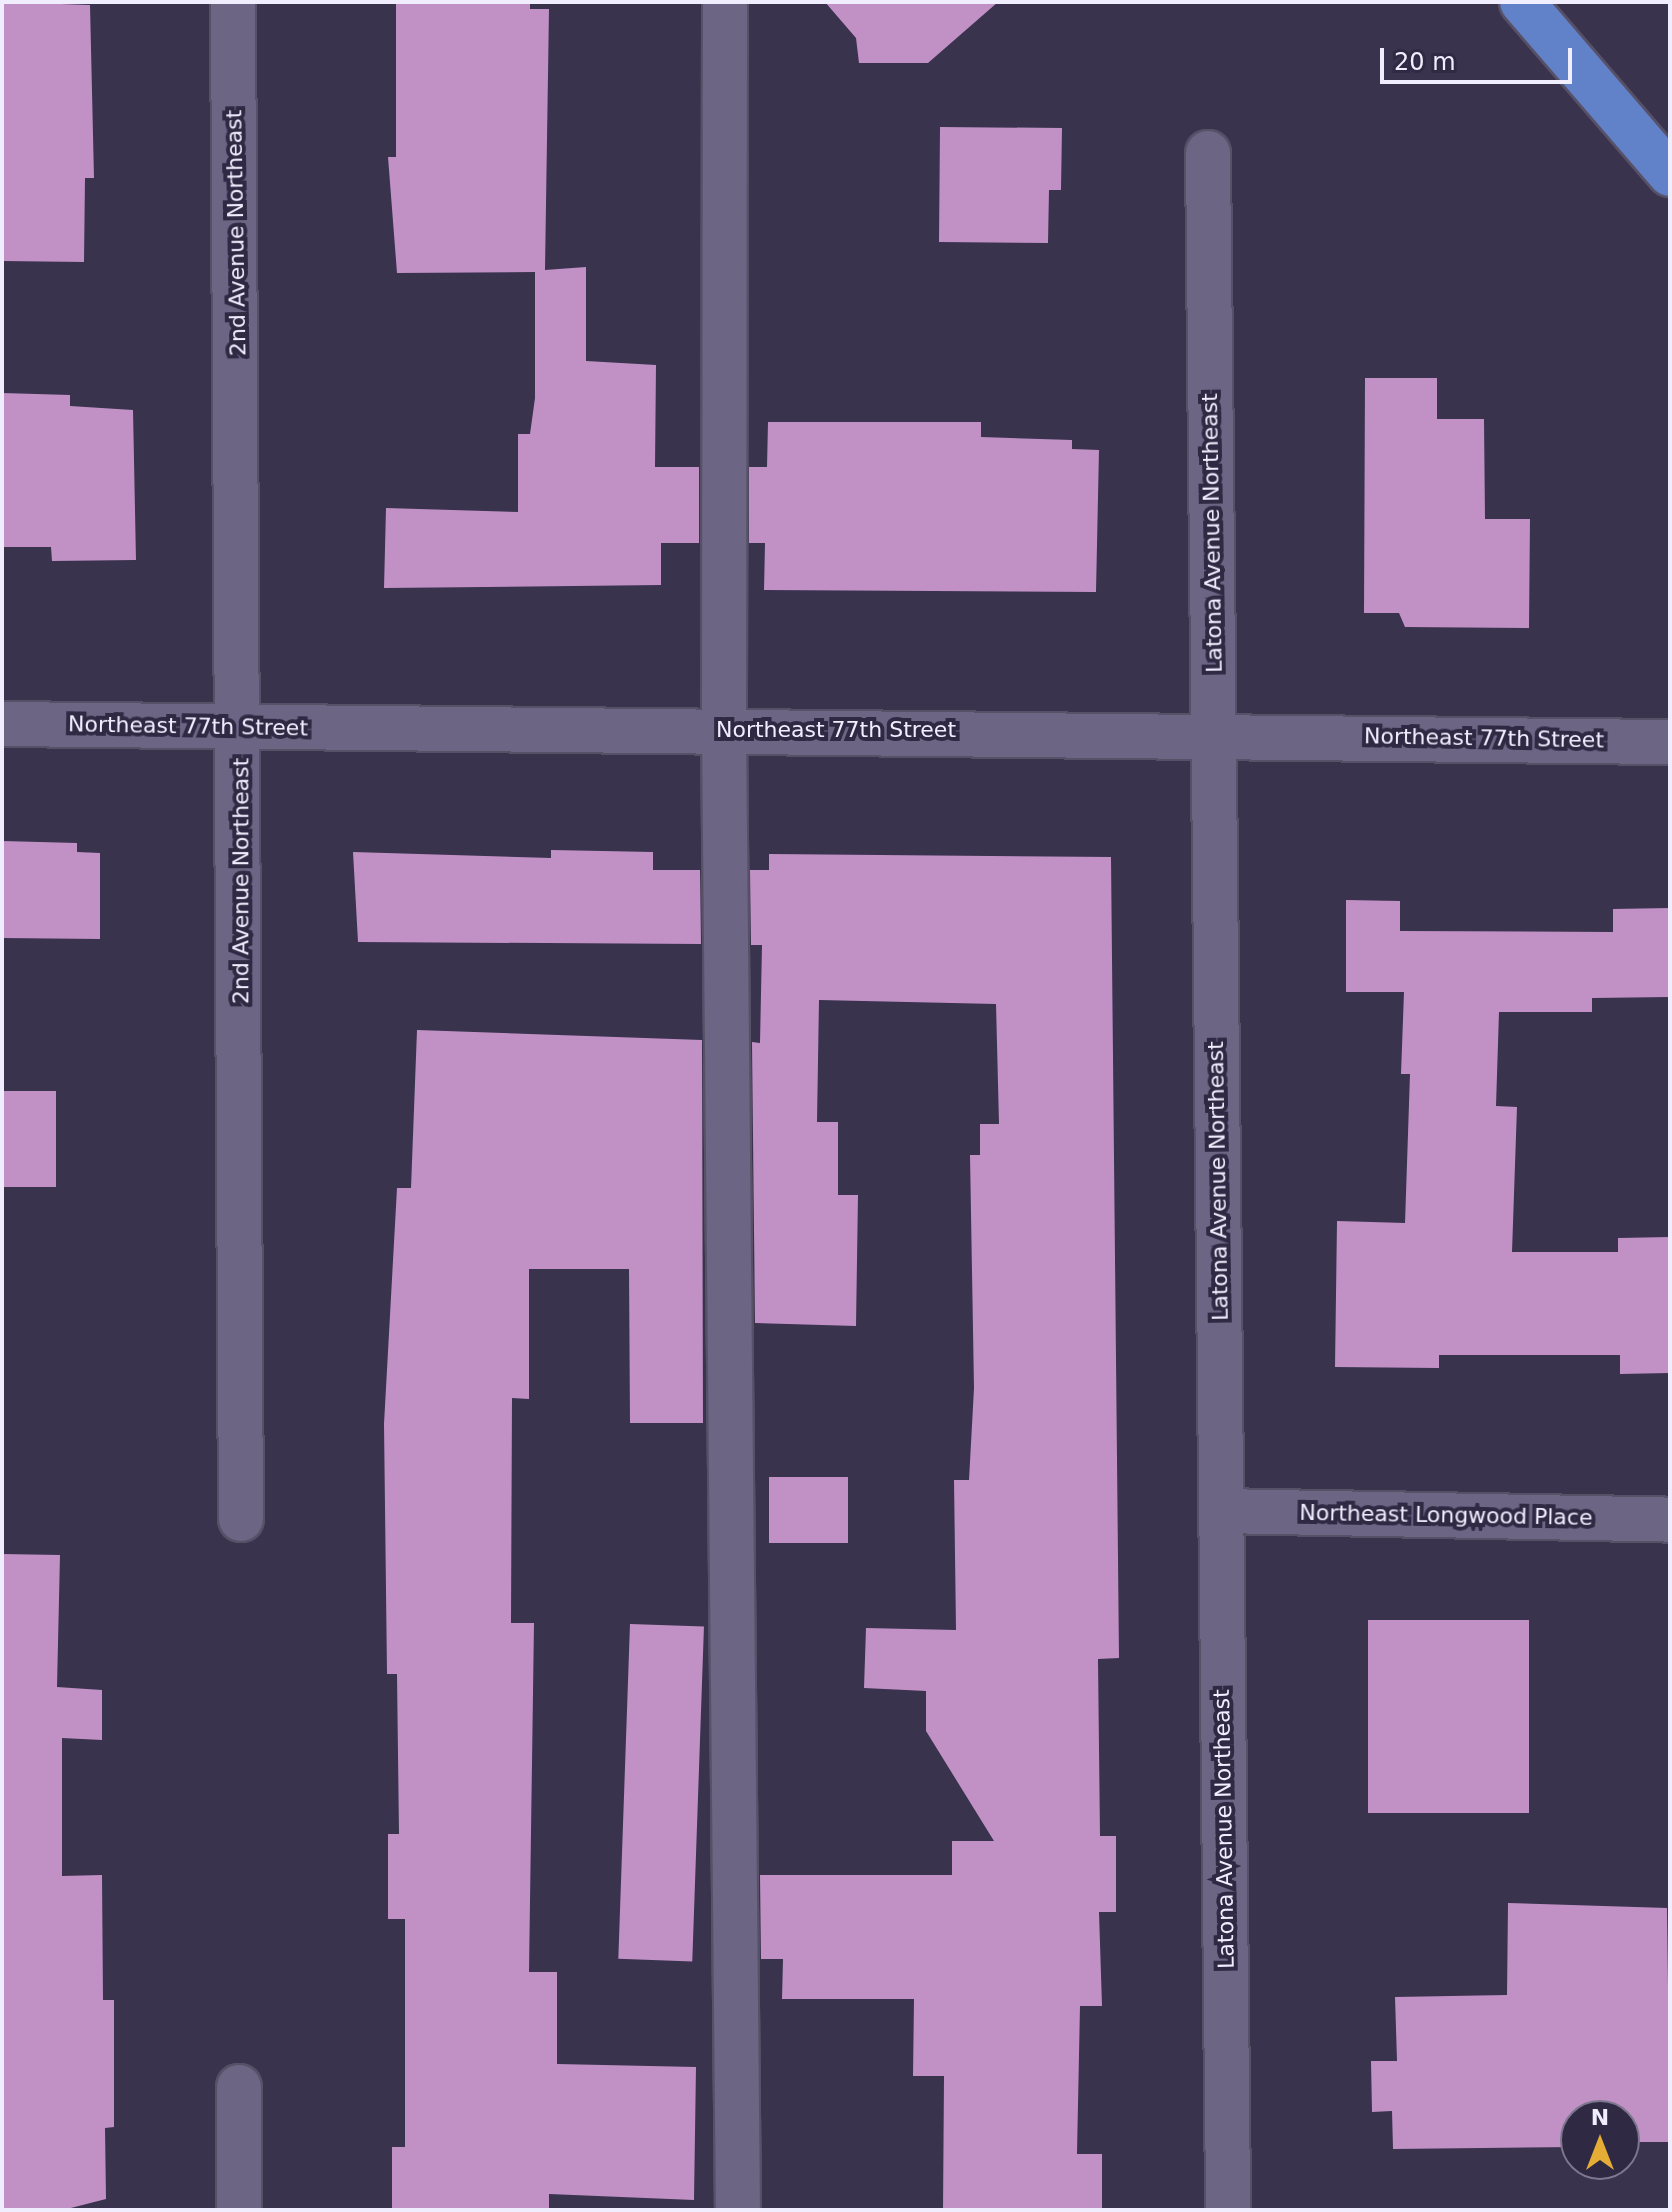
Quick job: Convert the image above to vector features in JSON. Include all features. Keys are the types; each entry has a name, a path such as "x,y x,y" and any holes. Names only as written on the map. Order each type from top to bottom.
{"highway":[{"path":"1522,2 1670,174"}],"street":[{"name":"2nd Avenue Northeast","path":"233,2 241,728 241,1519"},
{"path":"725,2 724,730 738,2210"},
{"name":"Latona Avenue Northeast","path":"1208,153 1228,2210"},
{"name":"Northeast 77th Street","path":"2,724 1213,733 1670,742"},
{"name":"Northeast Longwood Place","path":"1221,1511 1670,1520"},
{"path":"239,2087 239,2210"}],"building":[{"path":"2,2 90,5 94,178 85,178 84,262 2,261"},
{"path":"396,2 530,2 530,9 549,9 545,270 586,267 586,361 656,365 655,467 699,467 699,543 661,543 661,585 384,588 386,508 518,512 518,434 530,434 535,398 535,272 397,273 388,157 396,157"},
{"path":"825,2 998,2 928,63 859,63 856,38"},
{"path":"940,127 1062,128 1061,190 1049,190 1048,243 939,242"},
{"path":"1365,378 1437,378 1437,419 1484,419 1485,519 1530,519 1529,628 1405,627 1399,613 1364,613"},
{"path":"2,393 70,395 70,406 133,410 136,560 52,561 51,547 2,547"},
{"path":"768,422 981,422 981,437 1072,440 1072,449 1099,450 1096,592 764,590 765,543 749,543 749,467 767,467"},
{"path":"2,841 77,843 77,852 100,853 100,939 2,938"},
{"path":"551,850 653,852 653,870 700,870 701,944 358,942 353,852 551,858"},
{"path":"769,854 1111,857 1119,1658 1098,1659 1100,1836 1116,1836 1116,1912 1099,1912 1102,2006 1080,2006 1077,2154 1102,2154 1102,2210 943,2210 944,2076 913,2076 914,1999 782,1999 783,1959 761,1959 760,1875 952,1875 952,1841 994,1841 926,1731 926,1691 864,1688 866,1628 956,1630 954,1480 969,1480 974,1388 970,1155 980,1155 980,1124 999,1124 996,1004 819,1000 817,1122 838,1122 838,1195 858,1195 856,1326 755,1323 752,1042 760,1043 762,945 751,945 750,870 769,870"},
{"path":"1346,900 1400,901 1400,931 1613,932 1613,909 1670,908 1670,997 1592,998 1592,1012 1499,1012 1496,1106 1517,1107 1512,1252 1618,1252 1618,1238 1670,1237 1670,1373 1620,1374 1620,1355 1439,1355 1439,1368 1335,1367 1337,1221 1405,1223 1410,1074 1401,1074 1404,992 1346,992"},
{"path":"417,1030 702,1040 703,1423 630,1423 629,1269 529,1269 529,1399 512,1398 511,1623 534,1623 529,1972 557,1972 557,2064 696,2067 694,2200 549,2194 549,2210 392,2210 392,2147 405,2147 405,1919 388,1919 388,1834 399,1834 397,1674 387,1674 384,1424 397,1188 411,1188"},
{"path":"2,1091 56,1091 56,1187 2,1187"},
{"path":"769,1477 848,1477 848,1543 769,1543"},
{"path":"2,1554 60,1555 57,1687 102,1690 102,1740 62,1738 62,1876 102,1875 103,2000 114,2000 114,2127 105,2128 106,2199 63,2210 2,2210"},
{"path":"1368,1620 1529,1620 1529,1813 1368,1813"},
{"path":"630,1624 704,1627 692,1961 618,1959"},
{"path":"1508,1903 1667,1908 1670,2142 1640,2142 1640,2100 1560,2100 1560,2147 1393,2149 1392,2111 1372,2112 1371,2061 1397,2061 1395,1997 1507,1995"}]}
